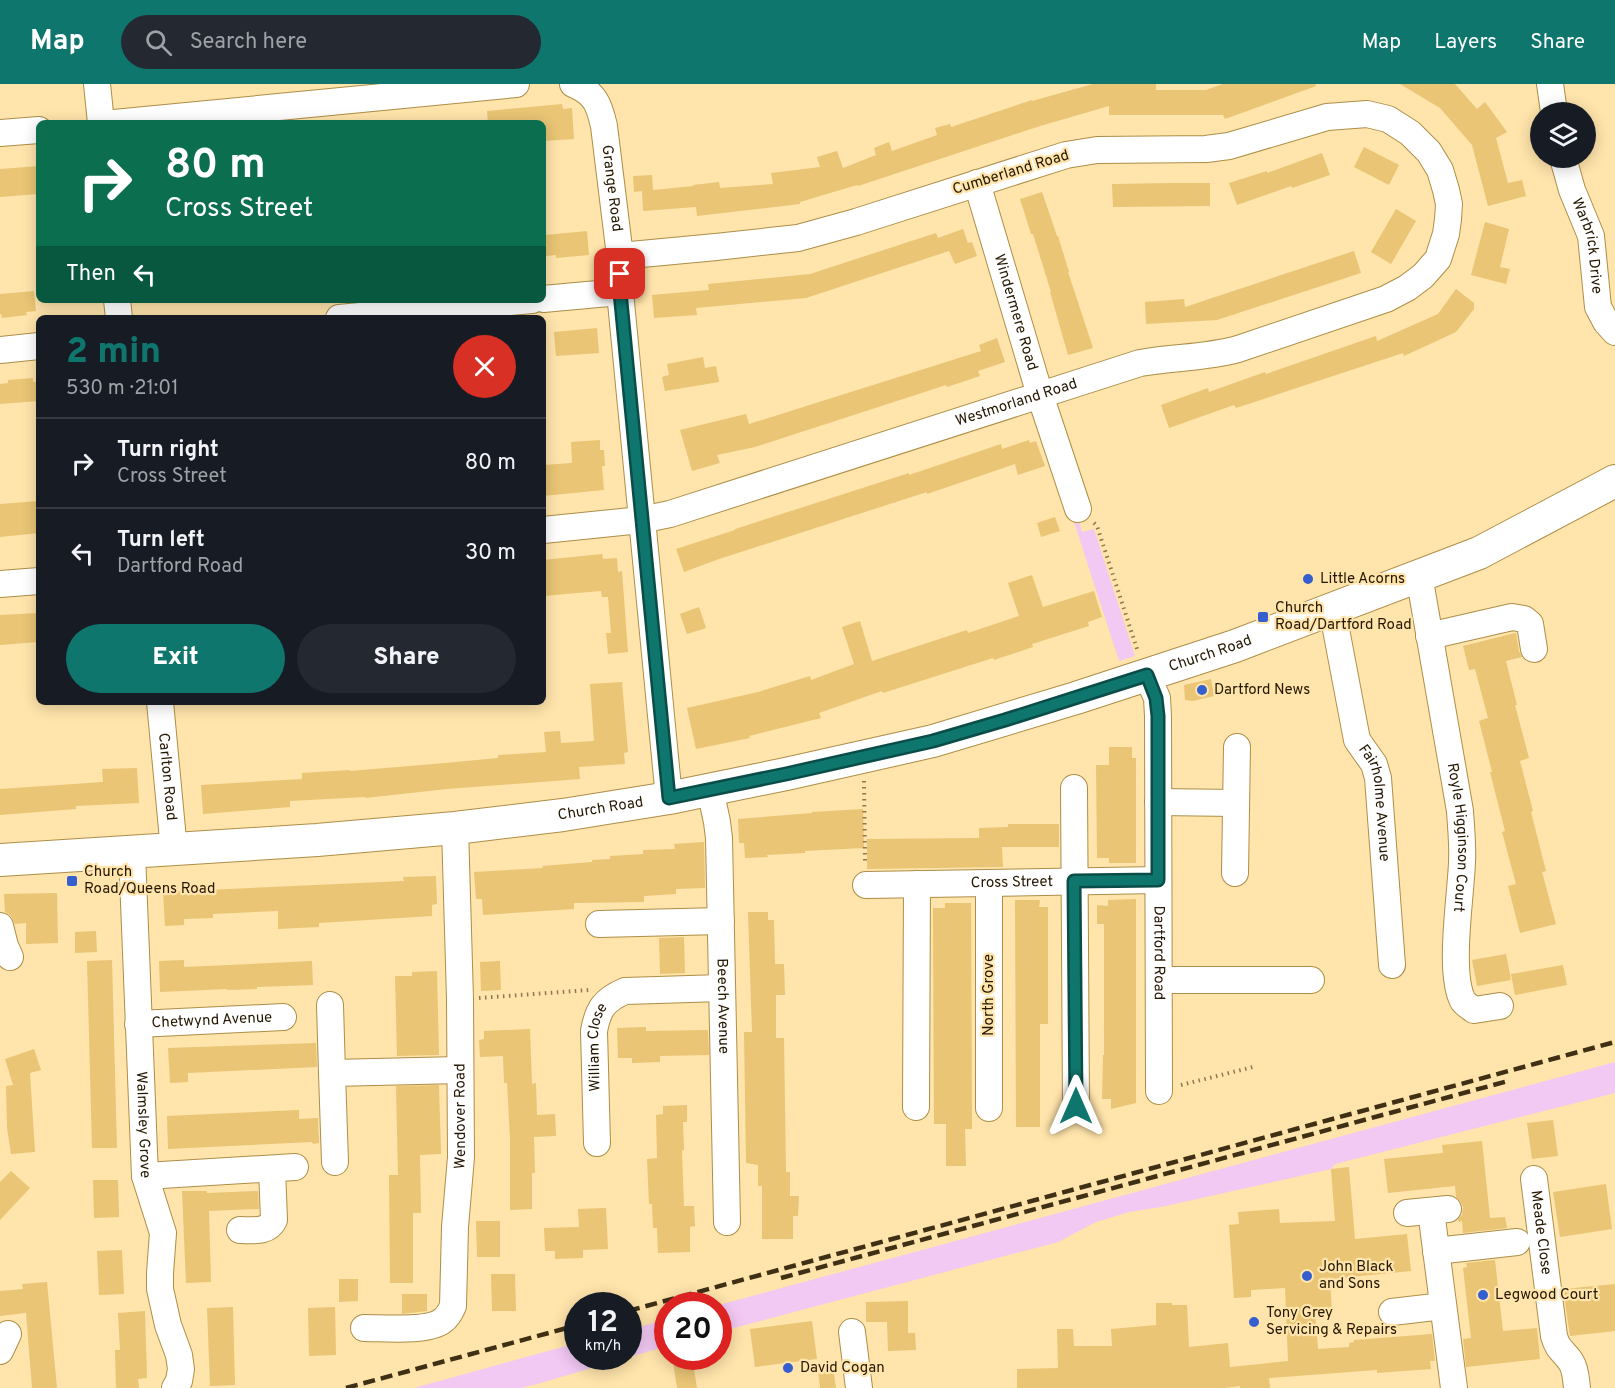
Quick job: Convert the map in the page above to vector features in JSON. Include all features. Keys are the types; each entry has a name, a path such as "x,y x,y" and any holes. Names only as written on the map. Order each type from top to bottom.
{"main road":[{"name":"Church Road","path":"0,860 317,840 455,828 563,815 669,798 933,741 1235,646 1479,554 1615,481"}],"street":[{"path":"97,84 101,120"},
{"path":"145,120 516,84"},
{"path":"1550,84 1553,102"},
{"name":"Grange Road","path":"579,86 595,99 604,126 620,256 620,292 669,798"},
{"name":"Cumberland Road","path":"620,256 798,238 856,222 1066,155 1096,150 1229,146 1327,117 1366,114 1388,119 1403,128 1429,152 1440,170 1446,190 1449,204 1448,219"},
{"path":"0,133 36,130"},
{"name":"Warbrick Drive","path":"1566,168 1572,190 1592,236 1598,307 1615,333"},
{"name":"Windermere Road","path":"977,183 1040,395 1078,509"},
{"name":"Westmorland Road","path":"546,530 641,520 688,508 1140,363 1238,350 1386,299 1407,288 1423,276 1438,259 1448,219"},
{"path":"546,299 620,292"},
{"path":"371,315 500,303"},
{"path":"0,350 36,346"},
{"name":"Royle Higginson Court","path":"1419,576 1460,811 1462,862 1456,942 1458,985 1464,1002 1474,1010 1500,1006"},
{"path":"0,584 36,581"},
{"name":"Fairholme Avenue","path":"1329,610 1335,624 1357,740 1374,764 1378,778 1392,965"},
{"path":"1429,636 1512,617 1524,619 1530,624 1534,649"},
{"name":"Dartford Road","path":"1147,675 1158,707 1159,1091"},
{"name":"Carlton Road","path":"160,705 174,850"},
{"path":"1235,873 1237,747"},
{"path":"1074,788 1076,1106"},
{"name":"Beech Avenue","path":"710,789 719,838 727,1222"},
{"path":"1158,802 1236,802"},
{"name":"Wendover Road","path":"364,1328 425,1328 443,1321 453,1306 455,1227 461,1157 460,999 455,828"},
{"name":"Walmsley Grove","path":"132,853 145,1176 163,1233 160,1288 168,1325 182,1369 175,1388"},
{"name":"Cross Street","path":"866,885 1158,880"},
{"name":"North Grove","path":"989,883 989,1108"},
{"path":"916,1107 917,884"},
{"path":"599,924 721,921"},
{"path":"0,926 4,946 10,957"},
{"path":"1159,980 1311,980"},
{"name":"William Close","path":"597,1143 594,1031 602,1006 612,996 625,991 722,988"},
{"path":"330,1005 335,1162"},
{"name":"Chetwynd Avenue","path":"138,1024 283,1017"},
{"path":"332,1073 460,1070"},
{"path":"145,1176 284,1168 272,1226 266,1229 240,1230"},
{"name":"Meade Close","path":"1534,1179 1554,1336 1560,1351 1571,1362 1577,1388"},
{"path":"1429,1211 1454,1388"},
{"path":"1436,1251 1517,1242"},
{"path":"1392,1312 1443,1306"},
{"path":"852,1332 859,1388"}],"path":[{"path":"1078,509 1097,526 1139,657 1147,675"},
{"path":"864,757 866,885"},
{"path":"460,999 610,988 625,991"},
{"path":"1159,1091 1253,1067"}],"shaded area":[{"path":"1079,521 1082,532 1094,529 1135,656 1119,661 1074,522"},
{"path":"1615,1062 1615,1093 1335,1164 1331,1169 1129,1212 1096,1222 1058,1242 732,1329 732,1301"},
{"path":"654,1323 654,1350 642,1353 642,1326"},
{"path":"564,1347 564,1370 585,1370 521,1388 414,1388"}],"building":[{"path":"1093,84 1156,84 1156,90 1206,90 1223,84 1315,84 1316,86 1225,119 1223,115 1109,115 1109,106 1040,126 858,186 800,202 800,204 697,216 696,207 643,211 642,191 634,192 633,176 652,175 653,190 719,182 720,188 773,184 771,173 820,167 817,157 837,151 843,168 876,155 874,148 889,142 892,151 937,135 935,128 950,124 951,127 1032,100"},
{"path":"1400,84 1455,84 1477,109 1485,102 1507,132 1496,138 1508,183 1522,180 1526,196 1488,206 1472,145 1440,108"},
{"path":"562,104 563,109 572,108 574,139 546,141 546,120 488,120 487,111"},
{"path":"1364,147 1399,165 1389,185 1354,167"},
{"path":"1322,153 1330,175 1237,205 1229,183 1267,171 1267,173"},
{"path":"36,166 36,194 0,197 0,169"},
{"path":"1210,183 1210,206 1113,207 1112,184"},
{"path":"1042,192 1093,348 1068,355 1051,292 1020,199"},
{"path":"1396,209 1416,221 1391,264 1371,252"},
{"path":"1485,222 1509,229 1500,267 1510,269 1506,284 1471,275"},
{"path":"963,229 968,243 972,242 977,256 955,264 949,251 806,298 696,308 697,315 654,318 652,295 709,290 708,284 810,274 936,233 938,238"},
{"path":"587,231 589,255 556,258 556,255 546,256 546,235"},
{"path":"1354,251 1361,273 1217,320 1146,324 1145,302 1184,299 1185,307"},
{"path":"1456,289 1474,303 1474,309 1456,332 1404,356 1403,353 1236,408 1234,405 1169,428 1161,405 1208,388 1209,392 1265,372 1266,374 1376,336 1377,341 1438,314"},
{"path":"34,291 36,311 26,312 27,315 2,318 0,294"},
{"path":"597,328 599,353 556,356 554,332"},
{"path":"997,338 1005,362 978,371 980,376 755,447 717,455 720,463 692,471 680,430 746,414 749,424 981,351 979,345"},
{"path":"703,357 705,368 716,366 719,382 665,391 662,377 669,375 667,364"},
{"path":"33,378 33,382 36,382 36,401 0,404 0,384 8,383 8,380"},
{"path":"600,440 600,450 604,450 605,466 602,466 604,490 546,496 546,465 572,463 571,442"},
{"path":"1029,440 1030,443 1036,441 1045,466 1018,475 1015,464 684,572 676,549 1001,444 1002,449"},
{"path":"36,501 36,533 0,537 0,504"},
{"path":"1055,517 1060,531 1041,537 1037,523"},
{"path":"602,554 603,559 617,558 618,572 622,571 628,652 608,654 606,633 611,633 608,597 602,597 601,591 546,596 546,560"},
{"path":"1032,575 1043,607 1094,591 1102,617 1088,622 1089,626 1032,644 1033,647 883,693 882,691 819,713 821,718 749,736 750,738 696,749 687,708 758,692 810,676 811,680 854,664 842,627 860,621 872,661 967,630 968,633 1019,616 1008,583"},
{"path":"699,607 706,628 687,634 680,614"},
{"path":"36,613 36,642 0,645 0,615"},
{"path":"1516,633 1522,657 1506,661 1529,758 1520,761 1546,871 1542,872 1556,924 1520,933 1508,886 1516,884 1502,832 1505,831 1479,721 1488,718 1475,669 1469,670 1463,646"},
{"name":"Dartford News","path":"1211,679 1214,696 1193,701 1185,700 1184,685"},
{"path":"622,682 628,752 624,753 625,764 579,767 580,779 365,798 290,801 290,807 203,814 201,785 302,779 302,773 445,763 498,758 498,755 546,752 544,732 560,731 561,743 594,741 590,684"},
{"path":"1109,747 1132,747 1132,758 1136,758 1136,863 1109,863 1109,858 1097,858 1096,765 1109,765"},
{"path":"137,768 139,803 76,806 76,809 0,815 0,789 103,782 102,769"},
{"path":"863,809 864,848 805,851 805,853 745,858 744,843 739,843 738,819"},
{"path":"1008,824 1059,824 1059,847 1002,847 1003,867 867,869 867,839 979,838 979,828 1008,827"},
{"path":"704,842 705,888 676,889 676,894 644,896 644,902 574,903 574,909 483,915 482,899 476,899 474,872 543,868 542,866 592,862 592,860 610,859 610,856 643,854 643,850 675,849 674,844"},
{"path":"436,876 437,904 432,905 432,916 319,923 319,927 278,929 278,911 213,914 213,918 184,919 184,925 165,926 163,892 404,881 403,877"},
{"path":"57,893 58,943 26,944 26,923 15,924 11,916 5,912 4,894"},
{"path":"1136,899 1136,1103 1111,1109 1111,1099 1102,1099 1104,924 1097,924 1097,905 1108,906 1108,900"},
{"path":"1015,900 1040,900 1039,907 1048,907 1048,1024 1040,1024 1040,1127 1016,1127"},
{"path":"945,903 971,903 972,1129 965,1129 966,1166 946,1166 946,1124 934,1124 933,908 945,908"},
{"path":"748,912 768,912 768,920 774,920 775,964 784,964 785,995 776,995 776,1038 784,1038 786,1172 790,1172 790,1196 799,1196 798,1216 793,1216 793,1239 762,1239 762,1186 758,1186 758,1165 746,1163 744,1032 752,1032"},
{"path":"96,931 97,952 75,953 75,932"},
{"path":"684,937 685,973 660,974 659,938"},
{"path":"1506,954 1511,980 1477,986 1472,960"},
{"path":"112,960 117,1148 92,1148 87,961"},
{"path":"184,960 184,967 312,961 313,985 160,992 159,961"},
{"path":"500,961 501,990 481,991 480,962"},
{"path":"1563,965 1567,985 1515,995 1511,974"},
{"path":"437,971 439,1055 397,1056 395,976 412,976 412,972"},
{"path":"646,1027 646,1031 708,1030 709,1055 660,1056 660,1062 632,1063 632,1058 618,1058 617,1028"},
{"path":"530,1029 532,1084 536,1083 537,1115 555,1114 556,1136 534,1137 535,1173 532,1173 532,1209 510,1210 510,1138 503,1056 480,1057 479,1040 484,1039 484,1031"},
{"path":"316,1043 317,1067 188,1073 188,1082 170,1083 168,1048"},
{"path":"34,1049 41,1070 30,1073 35,1152 11,1154 7,1128 6,1086 13,1085 5,1059"},
{"path":"439,1085 441,1154 420,1155 421,1213 413,1213 413,1283 390,1283 389,1175 398,1175 396,1086"},
{"path":"687,1105 687,1122 683,1122 684,1150 682,1150 684,1206 694,1206 695,1226 690,1227 690,1252 658,1253 657,1228 653,1228 652,1204 649,1204 647,1159 657,1158 656,1115 663,1114 663,1106"},
{"path":"299,1110 299,1119 318,1118 319,1143 168,1149 167,1116"},
{"path":"1553,1120 1558,1156 1532,1159 1527,1123"},
{"path":"1482,1141 1490,1218 1505,1217 1507,1228 1463,1233 1462,1221 1459,1222 1458,1219 1462,1215 1463,1207 1456,1197 1455,1186 1388,1193 1384,1159 1443,1153 1442,1145"},
{"path":"1349,1167 1355,1239 1407,1234 1411,1271 1330,1279 1332,1313 1315,1313 1318,1349 1349,1347 1349,1343 1354,1340 1432,1334 1435,1361 1430,1361 1431,1369 1377,1373 1377,1370 1269,1378 1270,1388 1240,1388 1240,1386 1224,1388 1017,1388 1017,1369 1058,1368 1057,1329 1073,1329 1074,1346 1112,1346 1111,1329 1156,1325 1156,1303 1187,1305 1189,1347 1228,1343 1230,1367 1288,1361 1285,1288 1251,1290 1251,1297 1234,1298 1229,1225 1239,1224 1238,1212 1279,1209 1280,1223 1335,1221 1331,1169"},
{"path":"11,1171 30,1188 0,1220 0,1182"},
{"path":"93,1180 118,1180 119,1217 94,1218"},
{"path":"1606,1184 1612,1229 1560,1237 1553,1192"},
{"path":"182,1191 207,1191 207,1193 258,1191 259,1209 209,1211 211,1282 186,1283"},
{"path":"606,1208 608,1249 583,1250 583,1258 555,1259 555,1251 545,1251 544,1228 579,1227 578,1209"},
{"path":"476,1221 500,1221 500,1257 477,1257"},
{"path":"122,1250 124,1294 99,1295 97,1251"},
{"name":"Legwood Court","path":"1495,1260 1503,1331 1537,1328 1540,1359 1466,1367 1463,1339 1471,1338 1463,1268 1467,1267 1466,1263"},
{"path":"491,1274 515,1274 516,1311 492,1311"},
{"path":"339,1279 358,1279 358,1301 339,1302"},
{"path":"47,1282 57,1388 32,1388 26,1313 0,1316 0,1291 23,1289 22,1284"},
{"path":"1615,1284 1615,1331 1570,1336 1563,1289"},
{"path":"402,1294 427,1294 427,1311 402,1314"},
{"path":"908,1301 908,1333 915,1333 916,1350 888,1351 887,1322 866,1322 866,1302"},
{"path":"233,1307 235,1385 210,1386 207,1308"},
{"path":"335,1307 336,1355 309,1356 308,1308"},
{"path":"145,1311 147,1378 138,1379 139,1388 116,1388 115,1350 120,1350 118,1313"},
{"path":"812,1321 817,1359 755,1367 750,1329"},
{"path":"833,1368 836,1388 820,1388 818,1370"},
{"path":"674,1370 694,1370 697,1388 677,1388"}],"railway":[{"path":"642,1307 1615,1042"},
{"path":"781,1278 1508,1081"},
{"path":"346,1388 564,1329"}],"place":[{"name":"Little Acorns","path":"1308,579"},
{"name":"Church Road/Dartford Road","path":"1263,617"},
{"name":"Dartford News","path":"1202,690"},
{"name":"Church Road/Queens Road","path":"72,881"},
{"name":"John Black and Sons","path":"1307,1276"},
{"name":"Legwood Court","path":"1483,1295"},
{"name":"Tony Grey Servicing & Repairs","path":"1254,1322"},
{"name":"David Cogan","path":"788,1368"}],"route":[{"path":"620,274 641,520 669,798 933,741 1147,675 1154,690 1158,716 1158,880 1074,881 1076,1106"}]}
